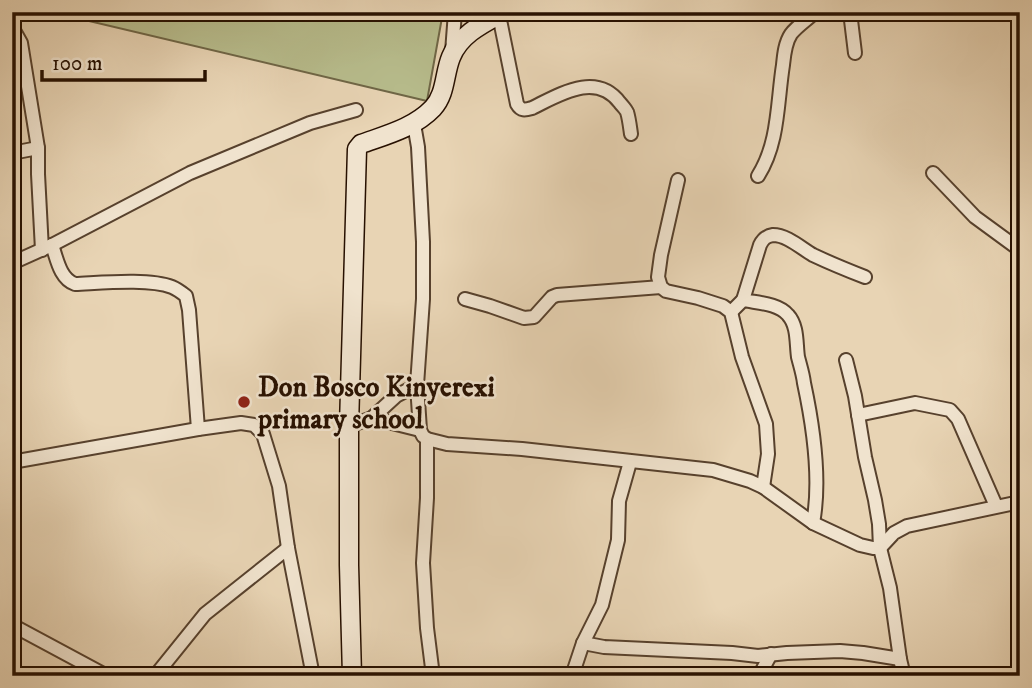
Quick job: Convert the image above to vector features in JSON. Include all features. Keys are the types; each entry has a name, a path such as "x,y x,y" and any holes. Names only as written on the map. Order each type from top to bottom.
{"street":[{"path":"352,676 349,426 357,149 361,144 414,124 435,105 442,93 451,56 456,12"},
{"path":"758,176 766,163 776,127 786,49 792,33 816,12"},
{"path":"850,12 855,52"},
{"path":"451,56 473,30 502,13 517,104 520,108 532,108 578,88 603,89 615,96 627,112 631,134"},
{"path":"12,27 21,43 38,148 38,174 47,248 68,282 163,284 186,296 198,429"},
{"path":"12,263 47,248 190,173 310,123 356,110"},
{"path":"414,124 418,147 423,242 423,299 417,384 424,435 427,498 423,563 432,676"},
{"path":"12,153 38,148"},
{"path":"933,173 975,217 1020,250"},
{"path":"678,180 662,255 659,277 661,287 666,291 723,306 731,312 742,357 766,424 768,454 762,488"},
{"path":"731,312 743,300 760,245 768,236 775,235 791,241 811,254 865,277"},
{"path":"465,299 524,318 534,317 557,295 661,287"},
{"path":"743,300 779,308 787,313 796,331 815,455 816,506 813,523"},
{"path":"846,360 877,512 880,548 890,588 904,676"},
{"path":"349,426 372,418 396,396 417,384"},
{"path":"858,415 915,403 950,410 958,419 996,506"},
{"path":"372,418 447,444 522,449 713,470 750,481 813,523 860,545 873,548 880,548 894,533 907,526 1020,502"},
{"path":"12,462 198,429 247,423 254,425 263,434 279,486 313,676"},
{"path":"572,676 583,643 602,605 618,540 620,500 630,462"},
{"path":"155,676 205,614 288,548"},
{"path":"12,625 107,676"},
{"path":"583,643 604,647 758,656 840,651 900,659"},
{"path":"759,676 771,654"}],"green space":[{"path":"51,12 443,12 427,101"}],"place":[{"name":"Don Bosco Kinyerexi primary school","path":"244,402"}]}
